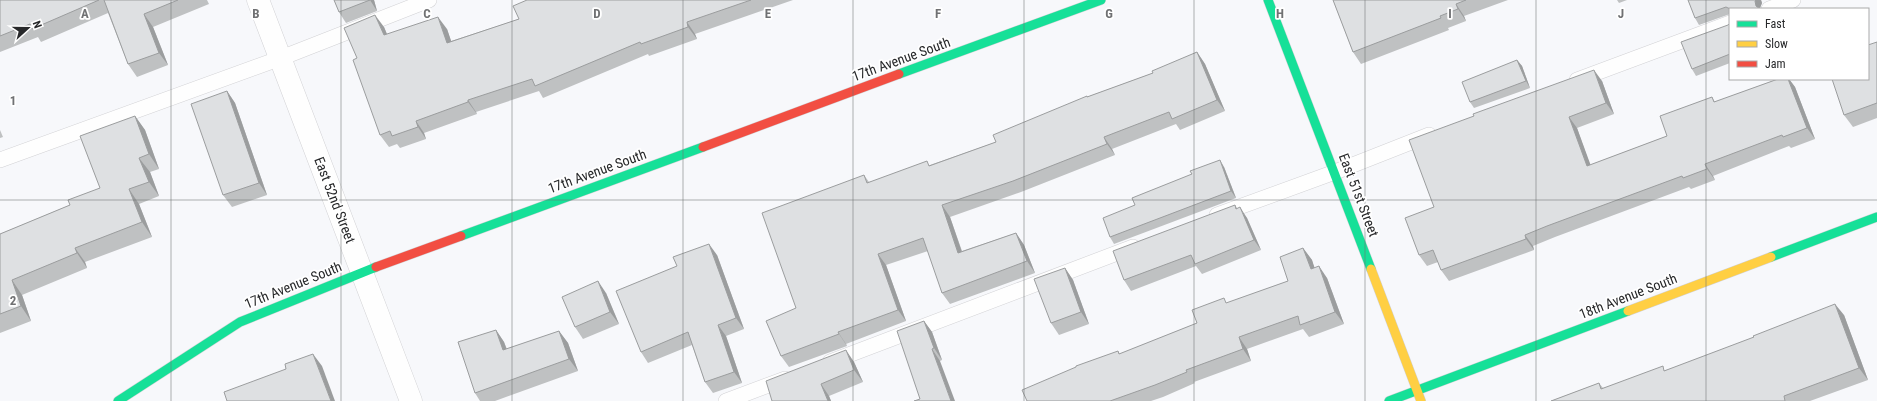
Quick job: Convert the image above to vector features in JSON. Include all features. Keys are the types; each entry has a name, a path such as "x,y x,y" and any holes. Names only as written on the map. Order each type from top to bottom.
{"street":[{"name":"East 52nd Street","path":"258,0 411,401"},
{"name":"17th Avenue South","path":"118,401 240,322 363,272 1102,0"},
{"name":"East 51st Street","path":"1268,0 1335,172 1421,401"},
{"name":"18th Avenue South","path":"1388,401 1418,391 1877,217"}],"lane":[{"path":"0,160 281,58 429,0"},
{"path":"1771,8 1793,0"},
{"path":"1567,84 1729,23"},
{"path":"1204,220 1441,131"},
{"path":"816,367 1144,242"},
{"path":"726,401 801,373"}],"building":[{"path":"0,0 99,0 32,29 30,24 0,36"},
{"path":"104,0 178,0 144,14 159,53 128,64"},
{"path":"334,0 370,0 339,12"},
{"path":"527,0 751,0 687,22 688,27 641,44 640,42 535,86 532,79 468,100 468,102 416,121 418,127 392,136 390,131 380,135 353,60 357,58 344,28 375,15 384,35 438,17 447,43 519,19 513,6"},
{"path":"1333,0 1466,0 1456,4 1458,9 1440,16 1441,18 1353,52"},
{"path":"1688,0 1756,0 1756,6 1759,8 1729,8 1726,7 1695,18"},
{"path":"1729,24 1729,54 1692,69 1681,42"},
{"path":"1877,42 1877,103 1844,115 1832,80 1869,80 1869,45"},
{"path":"1197,52 1217,100 1172,119 1169,112 1104,137 1107,144 1013,181 942,205 958,253 1016,233 1027,261 942,293 923,238 878,254 898,310 838,332 839,334 781,356 766,321 796,308 762,213 864,175 867,183 927,161 929,166 996,142 993,135 1087,96 1153,73 1152,71"},
{"path":"1517,60 1526,81 1470,102 1462,82"},
{"path":"1594,70 1606,103 1569,117 1587,166 1667,136 1660,116 1712,97 1714,102 1775,80 1788,80 1807,128 1783,137 1782,135 1705,164 1707,169 1683,178 1682,176 1547,226 1525,235 1526,239 1441,270 1433,250 1419,255 1405,218 1434,207 1409,140 1474,116 1473,114"},
{"path":"227,91 259,183 223,195 191,104"},
{"path":"135,116 149,154 139,158 149,182 129,189 142,222 75,248 77,253 12,280 21,306 0,314 0,234 70,205 68,200 100,188 80,136"},
{"path":"1220,160 1231,191 1110,237 1103,218 1135,205 1132,198 1192,174 1190,171"},
{"path":"1235,205 1236,209 1240,207 1254,240 1195,264 1191,255 1124,280 1113,251"},
{"path":"709,244 736,318 718,325 734,372 705,382 688,332 641,352 616,291 677,266 673,257"},
{"path":"1303,248 1311,269 1319,266 1335,312 1300,325 1298,316 1239,337 1243,349 1186,370 1187,372 1155,385 1110,401 1027,401 1022,390 1076,366 1118,351 1119,354 1197,323 1192,310 1224,298 1226,303 1288,281 1280,257"},
{"path":"1065,268 1081,312 1051,323 1034,279"},
{"path":"598,281 610,312 575,327 562,297"},
{"path":"1835,304 1859,368 1784,396 1785,401 1551,401 1599,383 1601,389 1663,366 1664,371"},
{"path":"924,321 934,348 932,349 951,401 914,401 920,399 897,331"},
{"path":"496,330 503,350 559,331 569,359 475,393 458,342"},
{"path":"846,350 854,370 821,384 828,401 772,401 766,381"},
{"path":"313,354 331,401 227,401 224,392 286,369 285,364"}],"traffic: fast":[{"path":"899,74 1101,0"},
{"path":"1268,0 1371,269"},
{"path":"461,236 703,147"},
{"path":"1771,257 1877,217"},
{"path":"118,401 240,322 376,267"},
{"path":"1389,401 1628,311"}],"traffic: slow":[{"path":"1628,311 1771,257"},
{"path":"1371,269 1421,401"}],"traffic: jam":[{"path":"703,147 899,74"},
{"path":"376,267 461,236"}]}
